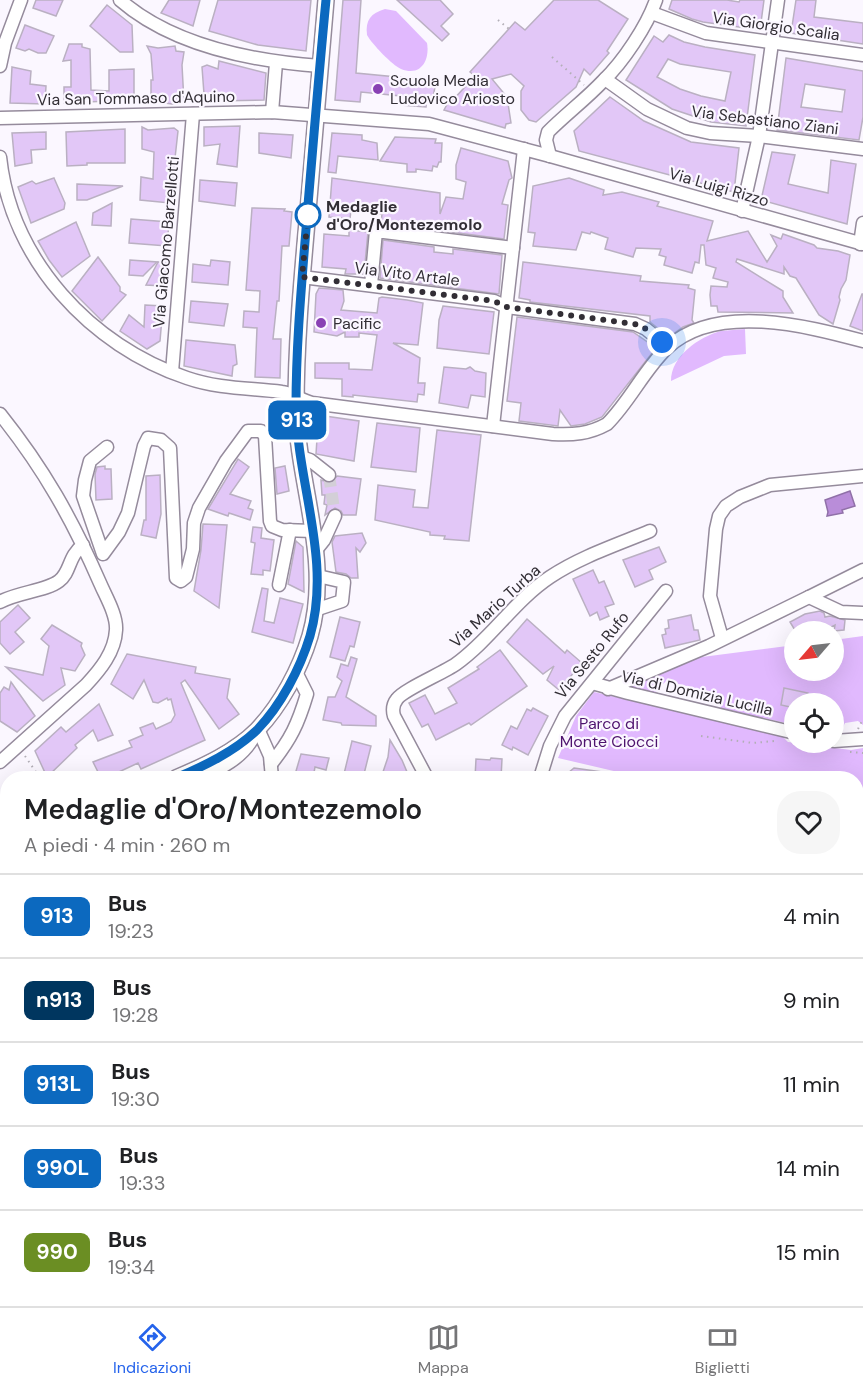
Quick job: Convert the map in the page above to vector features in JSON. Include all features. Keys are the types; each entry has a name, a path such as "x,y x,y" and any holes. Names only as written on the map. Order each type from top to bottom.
{"main road":[{"path":"189,771 235,747 258,729 296,672 310,634 315,610 318,576 316,550 301,457 296,397 297,342 326,0"}],"street":[{"path":"0,66 5,43 21,0"},
{"path":"120,0 148,20 195,42 276,63 320,66"},
{"path":"550,156 546,140 550,130 605,79 630,48 656,0"},
{"path":"742,211 759,135 778,0"},
{"name":"Via Giorgio Scalia","path":"651,13 706,33 863,55"},
{"path":"272,112 276,63"},
{"name":"Via Sebastiano Ziani","path":"605,79 647,109 687,128 710,133 759,135 863,149"},
{"name":"Via San Tommaso d'Aquino","path":"0,118 272,112 316,115"},
{"name":"Via Giacomo Barzellotti","path":"172,372 193,114"},
{"path":"316,115 429,124 520,148 520,176 493,426"},
{"name":"Via Luigi Rizzo","path":"520,148 861,244"},
{"path":"0,157 5,188 18,225 37,261 53,283 89,322 106,337 148,363 213,385 286,392 312,403 563,435 580,434 595,430 612,418 668,347 687,334 709,326 752,322 795,324 863,341"},
{"path":"861,244 863,223"},
{"path":"371,285 376,231 513,248"},
{"name":"Via Vito Artale","path":"302,277 494,301 507,307 635,324 646,329 668,347"},
{"path":"0,414 46,477 82,545 116,622 116,634 102,667 86,686 0,762"},
{"path":"107,447 90,460 83,496 103,554 119,532 128,513 144,446 148,438 161,440 170,448 176,578 181,581 186,577 193,549 194,523 199,508 226,461 248,431 261,431 265,436 272,526 313,531"},
{"path":"301,457 310,460 329,475"},
{"path":"722,638 710,596 716,529 719,516 726,506 740,497 770,485 863,476"},
{"path":"316,550 324,540 335,516"},
{"path":"279,585 290,530"},
{"name":"Via Mario Turba","path":"423,771 393,716 393,706 398,696 455,664 549,578 594,554 650,531"},
{"path":"5,599 57,582 65,574 72,556 82,545"},
{"path":"608,689 709,646 863,570"},
{"path":"315,610 342,601 344,582 318,576"},
{"name":"Via Sesto Rufo","path":"542,771 562,719 666,591"},
{"path":"809,597 841,612 863,613"},
{"path":"273,771 290,740 295,715 307,694 296,672"},
{"name":"Via di Domizia Lucilla","path":"592,683 608,689 784,730"},
{"path":"212,771 240,754 258,729 268,750 271,771"},
{"path":"844,740 863,739"}],"path":[{"path":"498,20 508,29"},
{"path":"552,57 579,81"},
{"path":"701,736 753,742 777,740"},
{"path":"18,746 35,771"}],"green space":[{"path":"385,9 396,11 427,43 427,55 419,69 408,71 397,67 382,54 367,35 370,18"},
{"path":"745,329 746,354 724,356 671,381 676,363 696,343 721,331"},
{"path":"863,636 863,725 858,721 844,725 844,693 784,693 784,723 721,709 720,694 666,681 655,693 628,689 626,684 702,657 784,646 784,681 844,681 844,639"},
{"name":"Parco di Monte Ciocci","path":"594,692 782,736 784,753 844,753 844,749 863,748 863,771 614,771 558,758 576,716"}],"shaded area":[{"path":"850,491 855,506 842,510 843,513 827,516 825,500"}],"building":[{"path":"36,0 63,0 56,16 33,8"},
{"path":"169,0 200,0 193,26 161,13"},
{"path":"218,0 311,0 306,51 258,45 209,31"},
{"path":"343,0 361,0 356,73 436,82 433,97 427,95 426,107 401,105 401,96 361,92 360,102 335,100"},
{"path":"397,0 440,0 453,14 441,26 449,34 442,41"},
{"path":"554,0 598,0 628,19 607,51 609,53 590,75 584,69 576,87 536,122 529,120 521,110 521,91 524,86 511,74 492,79 507,97 511,123 506,124 505,128 444,110 449,101 451,102 475,76 470,72 515,22 525,30"},
{"path":"672,0 739,2 740,0 764,0 760,30 692,19 669,9"},
{"path":"796,0 816,0 814,17 863,23 863,44 791,33"},
{"path":"107,5 132,25 133,52 120,52 90,26"},
{"path":"25,25 54,36 46,53 16,48"},
{"path":"669,35 684,42 705,47 755,55 746,126 711,122 672,109 626,80 654,36 663,42","holes":["668,59 680,64 731,72 725,101 680,89 657,77"]},
{"path":"69,44 82,44 82,47 90,49 91,90 109,91 109,70 134,69 134,103 109,103 109,101 64,103 64,87 71,87 71,60 63,61"},
{"path":"147,46 158,48 175,46 176,51 184,52 182,65 184,102 172,104 151,101 151,80 153,80 151,54"},
{"path":"786,58 863,71 863,117 859,140 777,130","holes":["805,84 845,90 842,112 801,107"]},
{"path":"219,61 266,73 264,100 215,101 215,94 204,94 202,67 207,65 218,69"},
{"path":"12,67 31,71 30,84 46,86 45,104 10,103"},
{"path":"610,97 644,121 691,142 739,148 734,192 579,151 574,131"},
{"path":"240,126 237,167 217,164 220,144 204,146 204,127"},
{"path":"142,127 148,130 174,128 178,131 170,203 140,200 141,177 153,179 154,152 142,149"},
{"path":"125,129 125,163 87,163 87,165 67,166 66,132"},
{"path":"46,132 46,149 31,150 32,163 15,166 12,133"},
{"path":"259,133 293,135 291,158 259,153"},
{"path":"332,133 362,135 362,140 377,143 378,160 338,156 336,173 328,172"},
{"path":"395,137 436,139 435,143 442,143 441,162 437,167 433,166 432,171 416,169 416,172 407,172 407,164 380,161"},
{"path":"461,148 508,161 512,178 509,180 502,204 508,205 504,239 381,223 382,214 351,210 350,219 329,217 332,178 440,193 440,214 446,197 463,199 466,182 456,179 456,165"},
{"path":"772,152 795,155 788,184 828,193 831,160 856,164 847,224 761,200"},
{"path":"54,178 65,203 64,209 31,223 18,187 32,181 36,184"},
{"path":"569,178 604,190 603,195 622,192 659,202 657,206 713,221 707,241 748,231 767,262 777,246 771,235 781,239 783,234 817,248 850,255 846,280 841,289 833,324 819,315 796,278 790,276 784,267 784,274 737,259 736,262 783,291 783,297 793,313 718,312 717,306 711,306 711,286 727,287 728,282 713,278 716,268 706,265 704,245 701,245 699,263 695,262 692,273 664,265 666,257 659,255 661,249 636,248 633,257 605,249 608,238 591,232 590,234 582,232 576,250 533,246 535,233 528,232 533,186"},
{"path":"200,180 237,183 235,206 199,201"},
{"path":"77,184 123,186 87,200 77,200"},
{"path":"112,203 111,226 92,225 93,213"},
{"path":"252,208 285,209 284,211 292,212 289,246 282,246 279,301 277,301 273,339 281,339 280,378 255,377 257,328 243,327 244,311 259,312 260,291 246,290"},
{"path":"131,219 169,222 167,246 129,243"},
{"path":"76,222 90,256 62,277 38,241"},
{"path":"349,230 368,232 364,274 345,274 346,269 322,267 324,234 349,236"},
{"path":"383,240 434,247 434,252 453,254 453,249 502,255 499,294 380,278"},
{"path":"98,257 120,287 120,291 126,295 102,321 72,291"},
{"path":"130,260 157,262 143,276 129,275"},
{"path":"211,260 230,262 228,285 192,282 193,264 210,266"},
{"path":"158,262 166,262 164,286 146,285"},
{"path":"523,262 641,276 640,281 689,285 688,288 695,290 692,320 694,323 683,327 669,337 650,322 650,316 530,302 530,300 519,298"},
{"path":"319,288 343,290 344,301 341,310 377,313 379,298 382,297 423,303 418,345 393,343 420,358 418,383 425,383 424,395 418,394 417,402 353,395 353,397 342,396 342,379 315,378 315,363 349,363 349,369 372,370 377,335 359,333 359,337 345,337 345,332 337,336 314,332 316,294"},
{"path":"863,294 863,331 850,326"},
{"path":"191,301 228,304 224,326 189,322"},
{"path":"145,305 163,306 160,341 147,349 120,331 129,315 144,327"},
{"path":"443,306 494,312 489,354 437,348 439,320"},
{"path":"517,317 633,332 656,348 602,417 585,424 571,426 560,410 558,426 519,421 521,403 507,401"},
{"path":"186,340 235,345 237,364 233,366 232,376 184,366"},
{"path":"444,367 466,369 470,367 475,371 486,373 485,397 471,395 468,408 439,403"},
{"path":"318,415 359,421 354,461 316,454 317,439 314,438"},
{"path":"377,423 420,428 416,472 371,467"},
{"path":"437,430 481,435 469,541 444,539 445,536 430,535 430,532 375,520 378,485 415,490 413,507 428,508"},
{"path":"238,459 249,467 230,494 251,501 248,508 253,510 250,520 208,509"},
{"path":"105,466 105,469 111,469 112,499 96,500 95,474 97,467"},
{"path":"285,466 289,491 277,494 275,468"},
{"path":"160,475 161,514 156,538 141,535 144,520 146,520 146,476"},
{"path":"337,476 361,479 356,515 343,515 335,508 325,515 327,505 324,504 325,495 322,495 321,480 331,483"},
{"path":"203,524 227,525 219,608 194,591"},
{"path":"253,527 262,528 261,538 274,540 270,571 263,570 263,575 251,574 255,543 251,542"},
{"path":"362,533 366,543 360,552 356,548 358,578 351,578 346,574 336,572 332,542 335,536"},
{"path":"296,541 303,547 304,592 288,584"},
{"path":"659,547 666,562 649,570 653,579 635,587 623,560"},
{"path":"593,570 599,583 604,581 614,604 605,607 609,616 600,620 597,612 590,616 573,579"},
{"path":"262,588 268,589 264,621 274,623 280,598 303,604 293,643 252,632"},
{"path":"18,605 30,618 15,632 24,642 10,654 0,643 0,622"},
{"path":"820,611 825,617 845,620 844,630 844,621 792,621 805,614"},
{"path":"691,615 694,630 698,630 700,640 665,648 662,635 666,634 665,629 669,628 668,620"},
{"path":"340,617 360,622 354,647 350,646 345,661 330,657"},
{"path":"527,619 565,653 567,650 582,663 559,690 547,680 554,666 543,674 507,642"},
{"path":"52,625 82,643 85,655 75,671 61,668 65,685 43,701 6,667 43,675 49,646 41,639"},
{"path":"500,650 527,686 471,725 469,723 436,740 428,724 422,727 409,703 425,695 435,714 457,703 448,688 479,669 477,667"},
{"path":"127,654 196,667 195,673 230,679 227,698 239,714 219,729 185,680 181,683 205,740 141,769 138,763 121,771 98,771 93,762 132,747 129,741 143,735 140,728 153,723 156,729 171,722 175,715 171,699 167,698 158,703 153,702 144,680 133,699 111,684"},
{"path":"351,657 357,659 346,697 376,716 376,726 342,725 323,720 328,697 335,697 342,681 337,677 341,664 348,666"},
{"path":"11,682 35,716 17,732 0,721 0,693 4,687 9,690"},
{"path":"784,688 808,693 784,693 784,706 781,705"},
{"path":"99,704 113,735 98,741 93,730 75,745 77,748 53,771 44,771 35,751 61,727 66,732"},
{"path":"533,708 548,716 528,755 513,747 512,750 502,745 511,726 517,729 527,709 531,711"},
{"path":"390,740 407,771 383,771"},
{"path":"352,741 371,746 365,771 345,771"},
{"path":"301,754 329,758 326,770 315,767 314,771 296,771"},
{"path":"491,758 502,759 501,771 475,771 476,759 490,760"},
{"path":"574,768 595,771 570,771"}],"tunnel":[{"path":"329,475 335,516"}],"bus line":[{"name":"913","path":"191,771 235,747 258,729 296,672 314,619 318,563 298,431 296,360 326,0"}],"place":[{"name":"Scuola Media Ludovico Ariosto","path":"378,89"},
{"name":"Medaglie d'Oro/Montezemolo","path":"308,215"},
{"name":"Pacific","path":"321,323"}],"route":[{"path":"308,215 302,277 494,301 507,307 635,324 646,329 662,342"}]}
